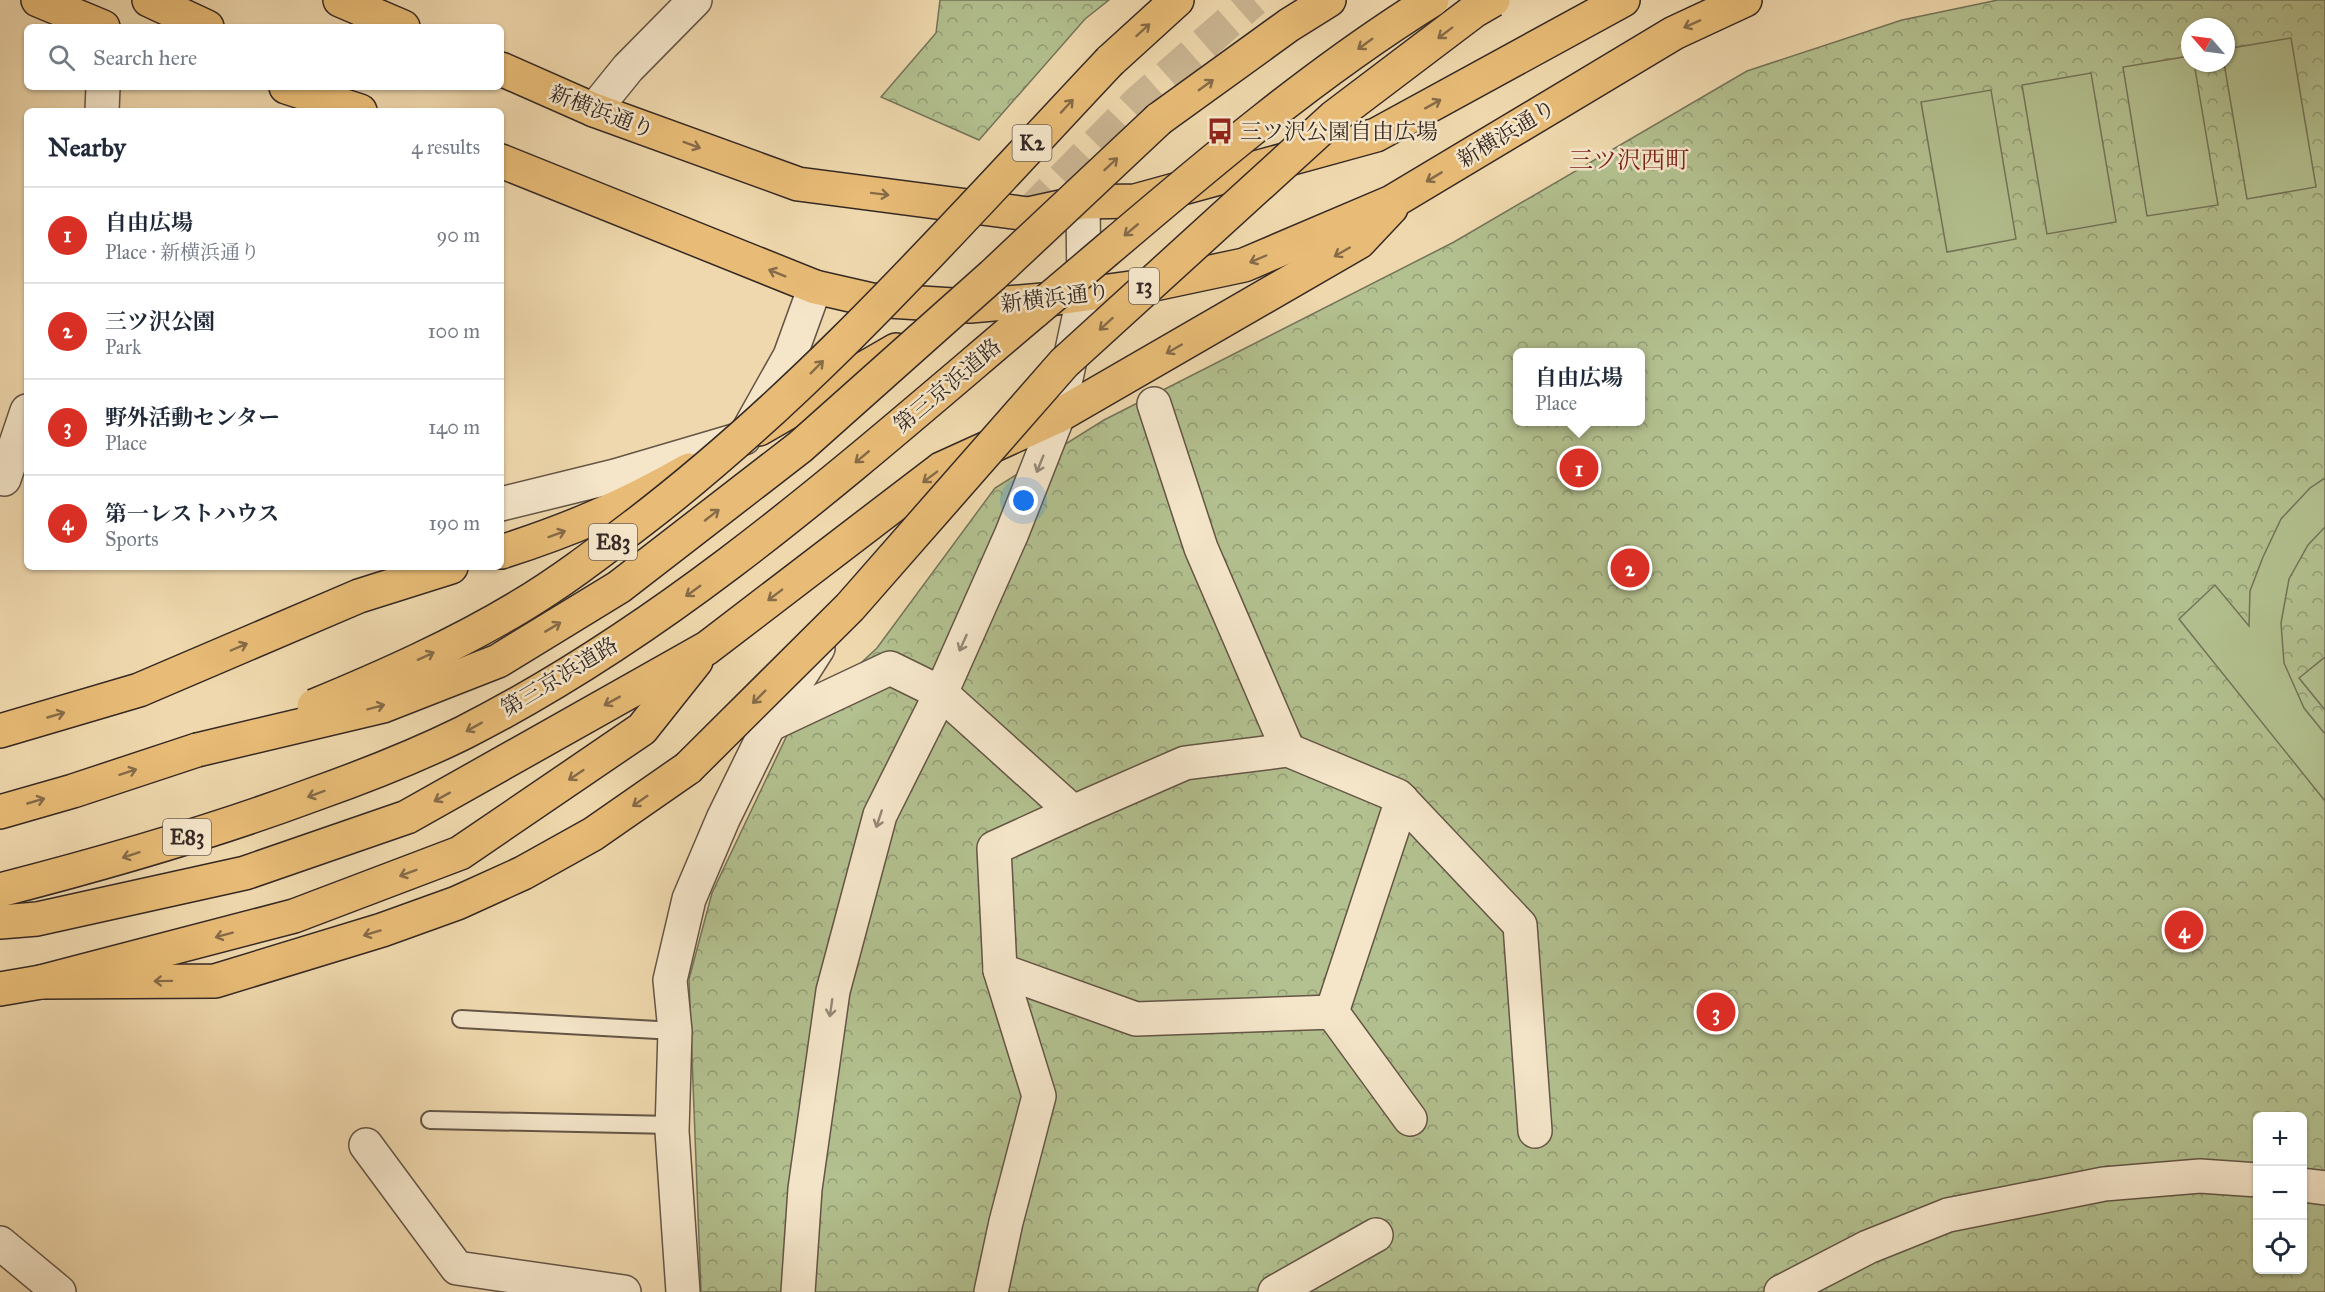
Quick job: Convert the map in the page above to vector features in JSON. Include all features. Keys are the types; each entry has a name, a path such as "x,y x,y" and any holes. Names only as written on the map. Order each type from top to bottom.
{"main road":[{"path":"38,0 96,24"},
{"path":"149,0 201,24"},
{"path":"340,0 396,24"},
{"name":"K2","path":"955,226 1110,61 1177,0"},
{"path":"197,750 383,705 498,661 619,588 800,447 993,275 1159,119 1289,25 1329,0"},
{"name":"第三京浜道路","path":"0,890 122,858 263,813 371,774 461,733 554,683 672,606 766,537 1278,107 1383,30 1432,0"},
{"path":"41,982 215,981 382,930 457,903 523,873 593,834 688,768 850,606 1064,363 1334,117 1474,11 1493,0"},
{"name":"新横浜通り","path":"504,70 594,110 798,184 1029,214 1083,201 1135,201 1376,135 1623,0"},
{"name":"新横浜通り","path":"504,162 815,287 872,300 970,306 1043,300 1145,286 1244,264 1400,198 1674,33 1745,0"},
{"path":"295,90 351,108"},
{"path":"342,90 380,108"},
{"path":"0,922 38,919 246,873 407,817 706,648 941,469 1058,416 1359,242 1400,198"},
{"path":"504,551 557,534 639,499 847,380 970,306 1083,201"},
{"name":"E83","path":"0,812 73,791 288,717 443,648 520,606 593,557 700,473 799,385 955,226"},
{"path":"0,731 139,690 359,596 441,570"},
{"path":"0,989 41,982 294,916 460,853 642,729 706,648"}],"street":[{"path":"594,110 628,68 695,0"},
{"path":"102,108 103,90"},
{"path":"798,1292 805,1189 833,991 880,815 941,693 1012,533 1058,416 1084,294 1083,201"},
{"path":"504,503 615,476 744,438 790,356 815,287"},
{"path":"1154,404 1201,548 1288,750"},
{"path":"683,1292 672,1125 675,1031 670,980 689,899 723,819 769,725 860,583 915,518 1058,416"},
{"path":"8,483 24,422"},
{"path":"769,725 890,668 941,693 1073,812"},
{"path":"991,1292 1006,1222 1039,1096 1000,970 994,848 1185,763 1288,750 1398,796 1402,800 1520,925 1535,1131"},
{"path":"1332,1012 1402,800"},
{"path":"1000,970 1136,1019 1332,1012"},
{"path":"1332,1012 1410,1119"},
{"path":"366,1145 457,1268 624,1292"},
{"path":"1781,1292 1869,1247 1948,1215 2103,1184 2200,1176 2253,1180"},
{"path":"2307,1186 2325,1188"},
{"path":"1275,1292 1376,1234"},
{"path":"0,1243 59,1292"}],"lane":[{"path":"461,1018 675,1031"},
{"path":"430,1120 672,1125"}],"green space":[{"path":"940,0 1109,0 1085,19 979,140 881,97 936,33"},
{"path":"1998,0 2325,0 2325,1292 701,1292 689,979 712,893 790,729 877,648 995,488 1104,420 1454,242 1747,71 1902,20"},
{"path":"2291,38 2316,187 2247,199 2226,72 2235,72 2235,47"},
{"path":"2181,57 2181,72 2196,72 2218,205 2147,216 2123,67"},
{"path":"2091,73 2116,222 2047,234 2022,85"},
{"path":"1991,90 2016,239 1947,252 1921,102"},
{"path":"2325,478 2325,527 2308,545 2289,579 2281,623 2284,663 2304,708 2325,734 2325,801 2179,619 2215,585 2249,626 2250,591 2281,519 2310,488"},
{"path":"2325,657 2325,710 2299,678"}],"tunnel":[{"path":"1028,214 1136,104 1254,0"}],"place":[{"name":"三ツ沢公園自由広場","path":"1220,131"},
{"name":"自由広場","path":"1579,468"},
{"name":"三ツ沢公園","path":"1630,568"},
{"name":"第一レストハウス","path":"2184,930"},
{"name":"野外活動センター","path":"1716,1012"}],"district":[{"name":"三ツ沢西町","path":"1629,160"}]}
